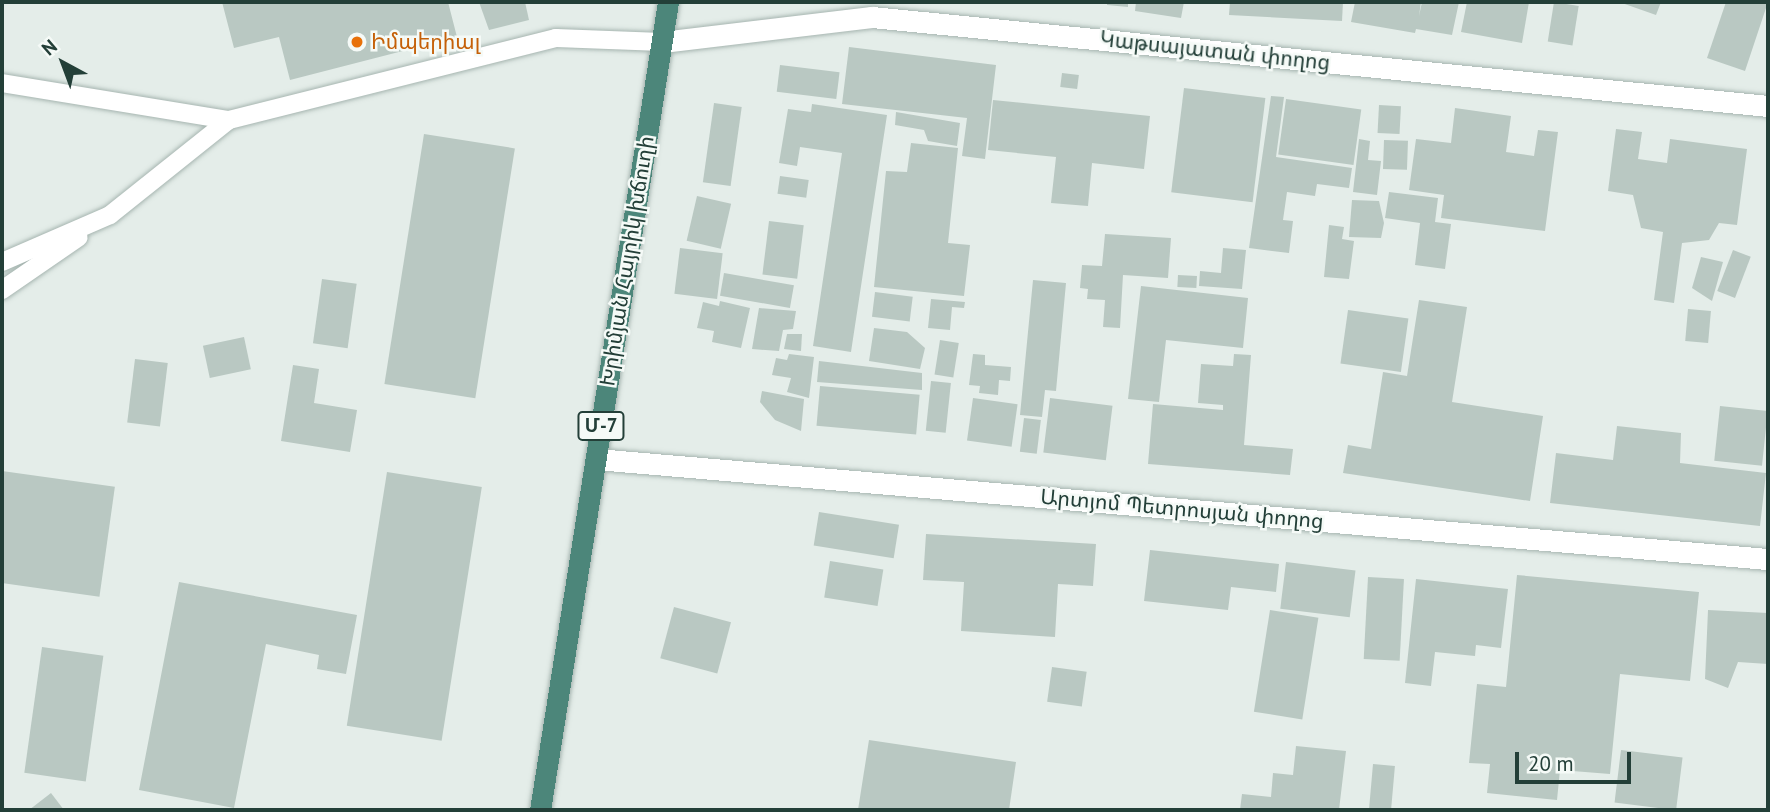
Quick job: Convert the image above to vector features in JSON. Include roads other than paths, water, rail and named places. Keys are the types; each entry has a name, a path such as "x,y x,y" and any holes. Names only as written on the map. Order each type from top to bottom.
{"highway":[{"name":"Խրիմյան Հայրիկ խճուղի","path":"540,810 668,2"}],"street":[{"name":"Կաթսայատան փողոց","path":"662,41 872,17 1768,106"},
{"name":"Արտյոմ Պետրոսյան փողոց","path":"596,459 1768,559"}],"lane":[{"path":"2,83 229,120 556,38 662,41"},
{"path":"2,290 110,215 229,120"},
{"path":"2,262 110,215"}],"place":[{"name":"Իմպերիալ","path":"357,42"}]}
